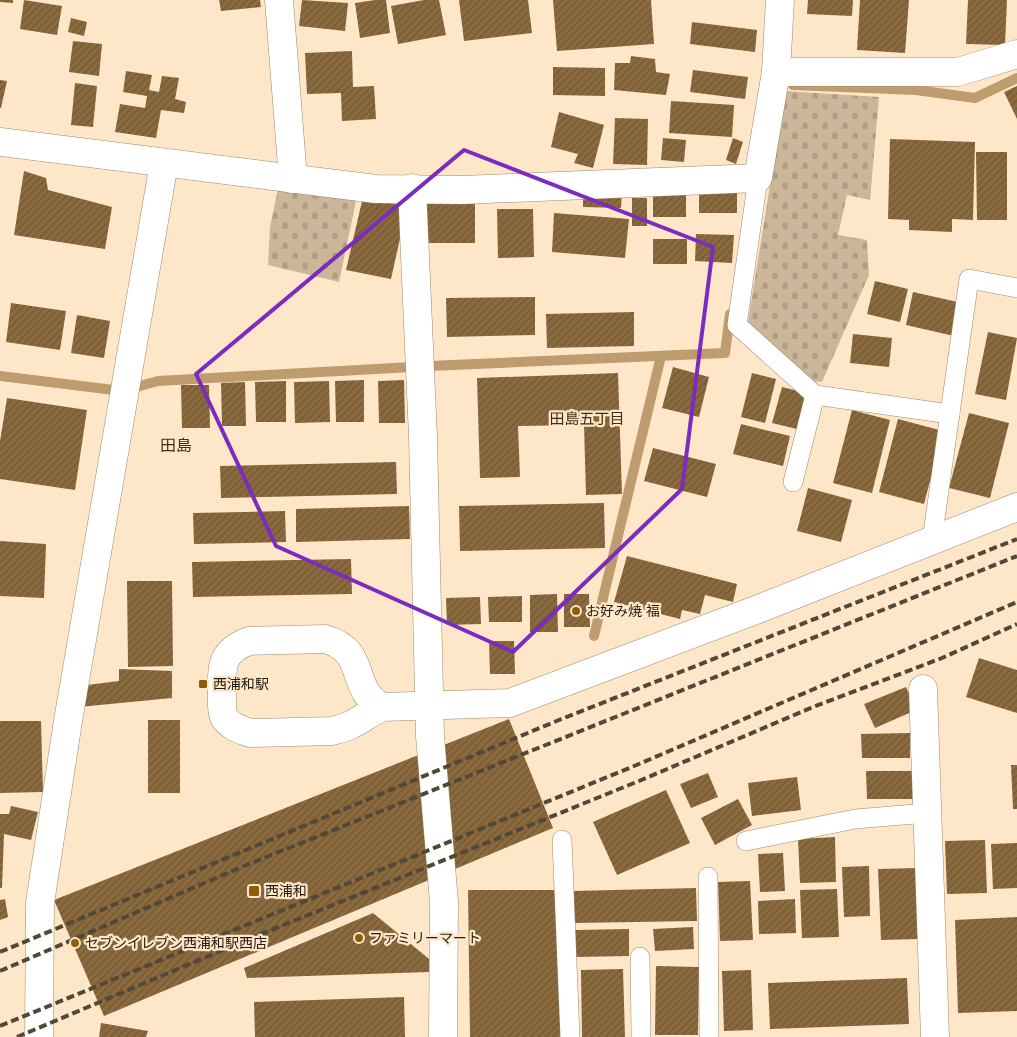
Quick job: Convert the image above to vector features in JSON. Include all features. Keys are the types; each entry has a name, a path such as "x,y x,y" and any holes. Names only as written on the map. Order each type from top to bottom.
{"street":[{"path":"279,0 293,179"},
{"path":"0,142 376,188 462,190 758,178 776,72 780,0"},
{"path":"776,72 958,72 1017,54"},
{"path":"38,1037 40,904 68,721 164,163"},
{"path":"412,188 423,437 430,736 444,902 443,1037"},
{"path":"382,707 345,729 250,733 234,726 224,717 222,708 222,669 224,660 235,648 250,641 325,638 344,647 356,664 362,688 367,696 373,703 382,707 510,703 761,608 1017,507"},
{"path":"922,689 935,1037"}],"lane":[{"path":"758,178 737,325 815,394 950,414"},
{"path":"932,540 969,279 1017,288"},
{"path":"793,482 815,394"},
{"path":"746,842 855,819 927,814"},
{"path":"562,840 570,1037"},
{"path":"708,877 709,1037"},
{"path":"640,958 641,1037"}],"highlighted area":[{"path":"464,150 713,247 682,489 513,652 276,546 196,374"}],"green space":[{"path":"785,91 879,97 870,200 847,195 838,235 867,240 869,275 822,382 812,381 747,328"},
{"path":"278,189 357,196 339,282 268,265 270,227"}],"building":[{"path":"0,0 13,0 13,3 0,2"},
{"path":"24,0 62,6 57,35 20,29"},
{"path":"219,0 260,0 261,7 221,11"},
{"path":"302,0 348,3 345,31 299,26"},
{"path":"386,0 390,33 360,38 355,3"},
{"path":"424,0 439,0 446,35 398,44 391,6"},
{"path":"459,0 528,0 532,33 464,41"},
{"path":"553,0 651,0 654,44 557,51"},
{"path":"808,0 853,0 852,16 807,14"},
{"path":"860,0 909,0 905,53 857,50"},
{"path":"968,0 1007,0 1005,45 966,44"},
{"path":"71,18 87,22 84,36 68,32"},
{"path":"692,22 757,30 755,52 690,44"},
{"path":"73,41 102,44 99,76 69,72"},
{"path":"352,51 353,87 374,86 376,119 342,121 341,93 307,94 305,53"},
{"path":"631,56 655,59 656,72 670,74 666,95 614,90 615,63 630,63"},
{"path":"553,67 605,68 605,96 553,95"},
{"path":"693,70 748,77 745,99 690,92"},
{"path":"126,71 152,75 149,90 159,92 162,76 179,78 175,99 186,102 184,113 161,110 156,138 115,132 120,104 145,108 147,96 123,92"},
{"path":"0,80 7,81 1,108 0,108"},
{"path":"75,83 97,86 93,127 71,125"},
{"path":"1017,86 1017,119 1004,92"},
{"path":"671,101 734,105 732,137 669,133"},
{"path":"559,112 604,125 593,168 574,163 578,154 551,147"},
{"path":"615,118 648,119 647,165 613,164"},
{"path":"663,138 686,140 684,162 661,160"},
{"path":"733,138 743,142 736,164 726,160"},
{"path":"890,139 975,142 973,220 952,219 952,232 909,230 909,220 888,219"},
{"path":"976,152 1007,152 1007,220 977,220"},
{"path":"24,171 46,178 48,190 112,207 105,249 14,235"},
{"path":"699,190 737,190 737,213 699,213"},
{"path":"583,191 622,192 621,208 583,207"},
{"path":"653,192 686,192 686,217 653,217"},
{"path":"363,197 407,207 391,279 346,270"},
{"path":"632,198 647,198 647,226 632,226"},
{"path":"475,199 475,243 427,243 426,200"},
{"path":"497,209 533,209 534,257 498,258"},
{"path":"554,213 629,219 625,258 552,252"},
{"path":"696,234 734,235 732,263 695,261"},
{"path":"653,239 687,239 687,264 653,264"},
{"path":"875,281 908,289 900,322 867,314"},
{"path":"913,292 962,303 954,336 906,325"},
{"path":"535,297 535,335 447,337 446,298"},
{"path":"11,303 66,311 60,350 6,342"},
{"path":"634,312 634,346 547,348 546,314"},
{"path":"77,315 110,321 104,358 71,353"},
{"path":"988,332 1017,338 1006,400 975,394"},
{"path":"853,334 892,338 889,367 850,363"},
{"path":"673,367 709,377 699,417 662,408"},
{"path":"618,373 622,494 586,495 584,425 518,426 520,477 480,478 477,378"},
{"path":"752,373 776,379 765,423 741,417"},
{"path":"364,380 364,422 336,422 335,381"},
{"path":"404,380 405,423 379,423 378,381"},
{"path":"286,381 286,422 256,422 255,382"},
{"path":"329,381 330,422 295,423 294,382"},
{"path":"245,382 246,426 222,426 221,383"},
{"path":"181,385 209,385 210,428 182,428"},
{"path":"782,387 806,393 797,429 772,423"},
{"path":"7,398 87,410 75,490 0,479 0,441"},
{"path":"852,410 890,420 872,493 833,483"},
{"path":"969,413 1009,423 990,498 949,488"},
{"path":"898,419 943,431 924,504 879,492"},
{"path":"741,424 790,436 783,466 733,454"},
{"path":"653,448 716,464 707,497 644,481"},
{"path":"396,462 397,494 221,498 220,466"},
{"path":"808,488 852,500 841,542 797,531"},
{"path":"604,503 605,548 460,551 459,506"},
{"path":"409,506 410,539 296,542 296,509"},
{"path":"285,511 286,542 194,544 193,513"},
{"path":"0,541 46,544 44,598 0,596"},
{"path":"627,556 737,584 733,602 705,595 700,614 682,610 680,619 614,602"},
{"path":"351,559 352,594 193,597 192,562"},
{"path":"127,581 172,581 173,666 128,667"},
{"path":"557,594 558,632 530,632 530,595"},
{"path":"564,594 589,594 590,627 564,627"},
{"path":"522,596 522,622 489,622 488,597"},
{"path":"480,597 481,624 447,625 446,598"},
{"path":"489,641 514,641 515,674 490,674"},
{"path":"979,658 1017,670 1017,713 966,697"},
{"path":"119,669 172,671 172,698 79,707 79,686 119,681"},
{"path":"906,687 916,710 875,728 864,704"},
{"path":"509,719 553,828 104,1016 54,900"},
{"path":"148,720 180,720 180,793 148,793"},
{"path":"0,721 41,721 43,792 0,793"},
{"path":"910,733 910,758 862,758 861,734"},
{"path":"1011,765 1017,765 1017,809 1013,809"},
{"path":"866,771 914,771 914,799 867,799"},
{"path":"708,773 718,797 691,808 680,784"},
{"path":"797,777 801,810 752,816 748,783"},
{"path":"666,790 690,843 617,875 593,822"},
{"path":"738,799 752,825 715,845 701,818"},
{"path":"11,806 38,812 31,840 4,834 2,888 0,888 0,814 9,814"},
{"path":"835,837 836,882 800,883 798,839"},
{"path":"985,840 987,893 947,894 945,841"},
{"path":"1017,843 1017,888 993,889 991,844"},
{"path":"783,853 785,891 760,892 758,854"},
{"path":"869,866 870,916 844,917 842,867"},
{"path":"916,868 919,939 881,940 878,869"},
{"path":"750,881 753,940 720,941 718,882"},
{"path":"696,888 697,921 574,923 573,891"},
{"path":"837,889 839,937 802,938 800,890"},
{"path":"468,890 560,890 562,1037 470,1037"},
{"path":"5,899 8,917 0,920 0,900"},
{"path":"795,899 796,933 759,934 758,901"},
{"name":"ファミリーマート","path":"373,913 434,963 429,972 247,978 244,968"},
{"path":"1017,917 1017,1011 958,1013 955,920"},
{"path":"693,927 694,949 655,951 653,929"},
{"path":"629,929 629,956 576,957 575,930"},
{"path":"656,966 699,967 698,1035 655,1035"},
{"path":"623,969 625,1037 582,1037 581,970"},
{"path":"751,970 753,1030 724,1031 722,971"},
{"path":"907,978 909,1024 770,1029 768,983"},
{"path":"404,997 405,1037 255,1037 254,1002"},
{"path":"101,1023 148,1031 146,1037 99,1037"}],"waterway":[{"path":"793,85 916,90 975,98 1017,78"},
{"path":"0,376 122,391 158,381 430,366 725,353 730,314"},
{"path":"594,636 661,356"}],"railway":[{"path":"0,952 559,720 1017,539"},
{"path":"0,971 244,866 1017,556"},
{"path":"0,1026 639,764 1017,602"},
{"path":"17,1037 249,939 639,781 813,707 942,658 1017,624"}],"place":[{"name":"お好み焼 福","path":"576,611"},
{"name":"西浦和駅","path":"203,684"},
{"name":"西浦和","path":"254,891"},
{"name":"ファミリーマート","path":"359,938"},
{"name":"セブンイレブン西浦和駅西店","path":"75,943"}],"district":[{"name":"田島五丁目","path":"587,419"},
{"name":"田島","path":"176,445"}]}
